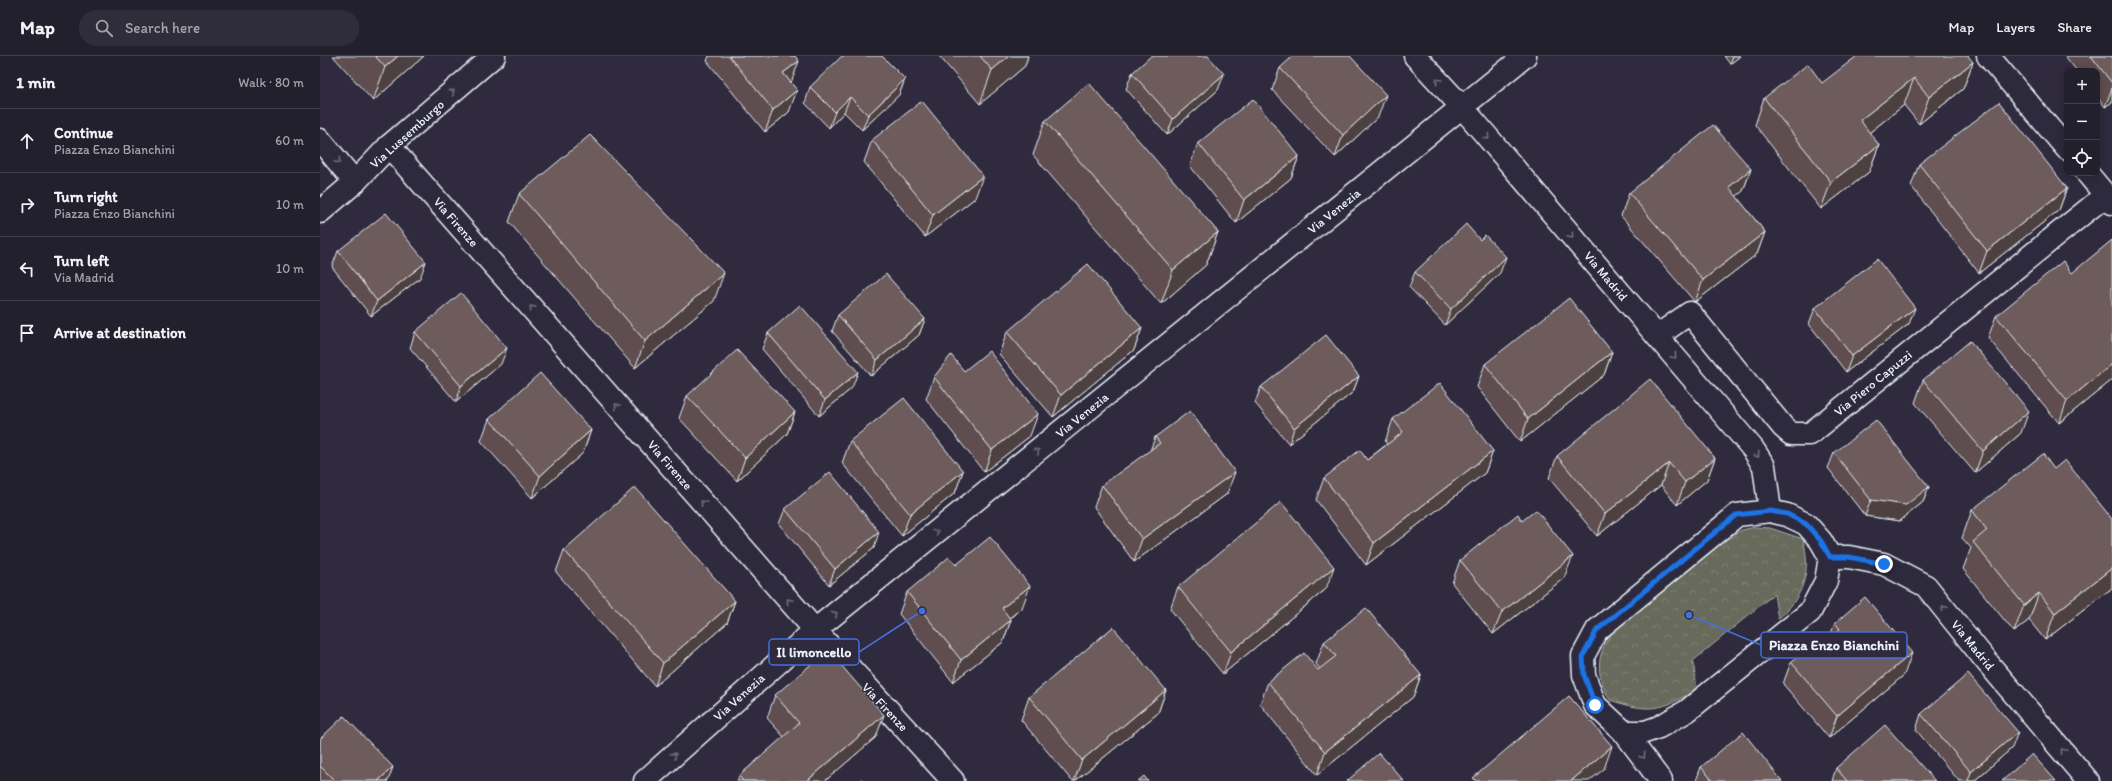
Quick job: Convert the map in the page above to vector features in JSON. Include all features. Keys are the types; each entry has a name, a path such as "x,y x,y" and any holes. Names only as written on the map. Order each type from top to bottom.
{"street":[{"name":"Via Lussemburgo","path":"320,212 355,182 390,146 494,56"},
{"name":"Via Madrid","path":"1414,56 1462,107 1753,449 1764,466 1770,511"},
{"name":"Via Venezia","path":"645,781 815,630 1525,56"},
{"path":"1988,56 2064,145"},
{"path":"320,140 355,182"},
{"name":"Via Firenze","path":"390,146 815,630 953,781"},
{"path":"2090,176 2109,199"},
{"name":"Via Piero Capuzzi","path":"1657,336 1690,313 1783,427 1791,434 1810,434 2109,199"},
{"path":"1624,732 1645,732 1659,727 1687,711 1810,612 1826,581 1830,557 1821,541 1806,524 1787,514 1770,511 1736,515 1597,630 1583,656 1584,675 1595,705 1624,732 1661,781"},
{"name":"Via Madrid","path":"1830,557 1849,557 1884,564 1926,586 1987,662 2088,781"}],"green space":[{"path":"1755,527 1770,528 1803,539 1806,551 1806,573 1799,593 1787,611 1778,619 1774,594 1693,661 1697,689 1674,702 1655,708 1645,708 1635,707 1610,700 1601,681 1600,663 1604,646 1616,628 1724,539 1742,530"}],"building":[{"path":"375,56 398,56 385,67"},
{"path":"729,56 795,56 799,61 783,73 797,90 773,110"},
{"path":"842,56 882,56 905,79 868,115 850,97 835,112 810,87"},
{"path":"980,56 1009,56 992,70"},
{"path":"1151,56 1208,56 1224,74 1173,119 1132,73"},
{"path":"1293,56 1350,56 1386,95 1343,135 1280,68"},
{"path":"1857,56 1968,56 1973,62 1929,97 1914,78 1860,120 1879,145 1831,182 1764,98 1808,64 1822,83"},
{"path":"2091,56 2112,56 2112,83"},
{"path":"1089,83 1218,232 1173,270 1045,121"},
{"path":"1253,99 1299,156 1244,200 1198,143"},
{"path":"922,101 983,176 933,215 872,140"},
{"path":"1999,102 2067,188 1987,251 1919,164"},
{"path":"1713,125 1751,169 1729,187 1765,232 1703,280 1629,193"},
{"path":"590,135 724,273 645,341 519,194"},
{"path":"386,213 426,262 377,301 338,251"},
{"path":"1466,224 1480,240 1485,235 1506,257 1451,309 1415,272"},
{"path":"2112,240 2112,364 2067,401 1996,316 2063,261 2072,273"},
{"path":"1877,259 1915,308 1852,356 1815,308"},
{"path":"1088,264 1142,328 1061,395 1007,332"},
{"path":"886,274 925,319 877,360 838,315"},
{"path":"461,293 507,348 461,386 415,332"},
{"path":"1569,298 1612,352 1528,419 1485,364"},
{"path":"800,305 858,372 825,400 768,333"},
{"path":"1326,335 1359,376 1294,428 1261,387"},
{"path":"1970,341 2029,411 1983,451 1923,380"},
{"path":"737,350 795,412 745,458 687,396"},
{"path":"989,351 1038,414 992,450 934,377 951,355 964,371"},
{"path":"540,373 591,430 540,476 489,419"},
{"path":"1650,379 1715,458 1685,482 1669,463 1605,514 1557,456"},
{"path":"1440,383 1493,451 1374,543 1324,478 1360,450 1367,460 1403,432 1393,419"},
{"path":"904,398 963,471 910,514 850,441"},
{"path":"1190,411 1235,472 1142,539 1102,485 1160,443 1155,437"},
{"path":"1876,420 1929,487 1906,505 1871,500 1834,453"},
{"path":"2043,454 2054,469 2065,460 2112,519 2112,568 2055,613 2039,593 2024,605 1973,542 1987,530 1972,510"},
{"path":"830,472 879,532 835,569 785,509"},
{"path":"635,487 735,601 663,663 564,550"},
{"path":"1281,502 1334,567 1231,652 1178,587"},
{"path":"1536,510 1573,556 1502,612 1460,560 1518,514 1522,521"},
{"path":"990,537 1030,586 1002,608 1011,620 961,660 907,592 949,557 956,565"},
{"path":"1865,597 1912,653 1837,716 1791,662 1815,642 1819,647 1840,629 1835,623"},
{"path":"1366,608 1421,675 1325,752 1268,682 1304,653 1318,670 1336,656 1324,642"},
{"path":"1113,627 1166,690 1082,760 1029,697"},
{"path":"828,650 884,715 807,781 743,781 739,776 799,723 775,695"},
{"path":"1968,674 2018,732 1971,772 1921,714"},
{"path":"1569,696 1612,746 1571,781 1476,781 1473,778"},
{"path":"344,716 393,767 378,781 335,781 320,766 320,739"},
{"path":"1885,725 1935,781 1847,781 1836,768"},
{"path":"1743,732 1782,781 1713,781 1701,767"},
{"path":"1379,753 1404,781 1347,781"},
{"path":"2032,754 2056,781 2002,781"},
{"path":"1144,776 1148,781 1138,781"}],"place":[{"name":"Il limoncello","path":"922,611"},
{"name":"Piazza Enzo Bianchini","path":"1689,615"}],"route":[{"path":"1595,705 1584,675 1583,656 1597,630 1736,515 1770,511 1787,514 1806,524 1821,541 1830,557 1849,557 1884,564"}]}
